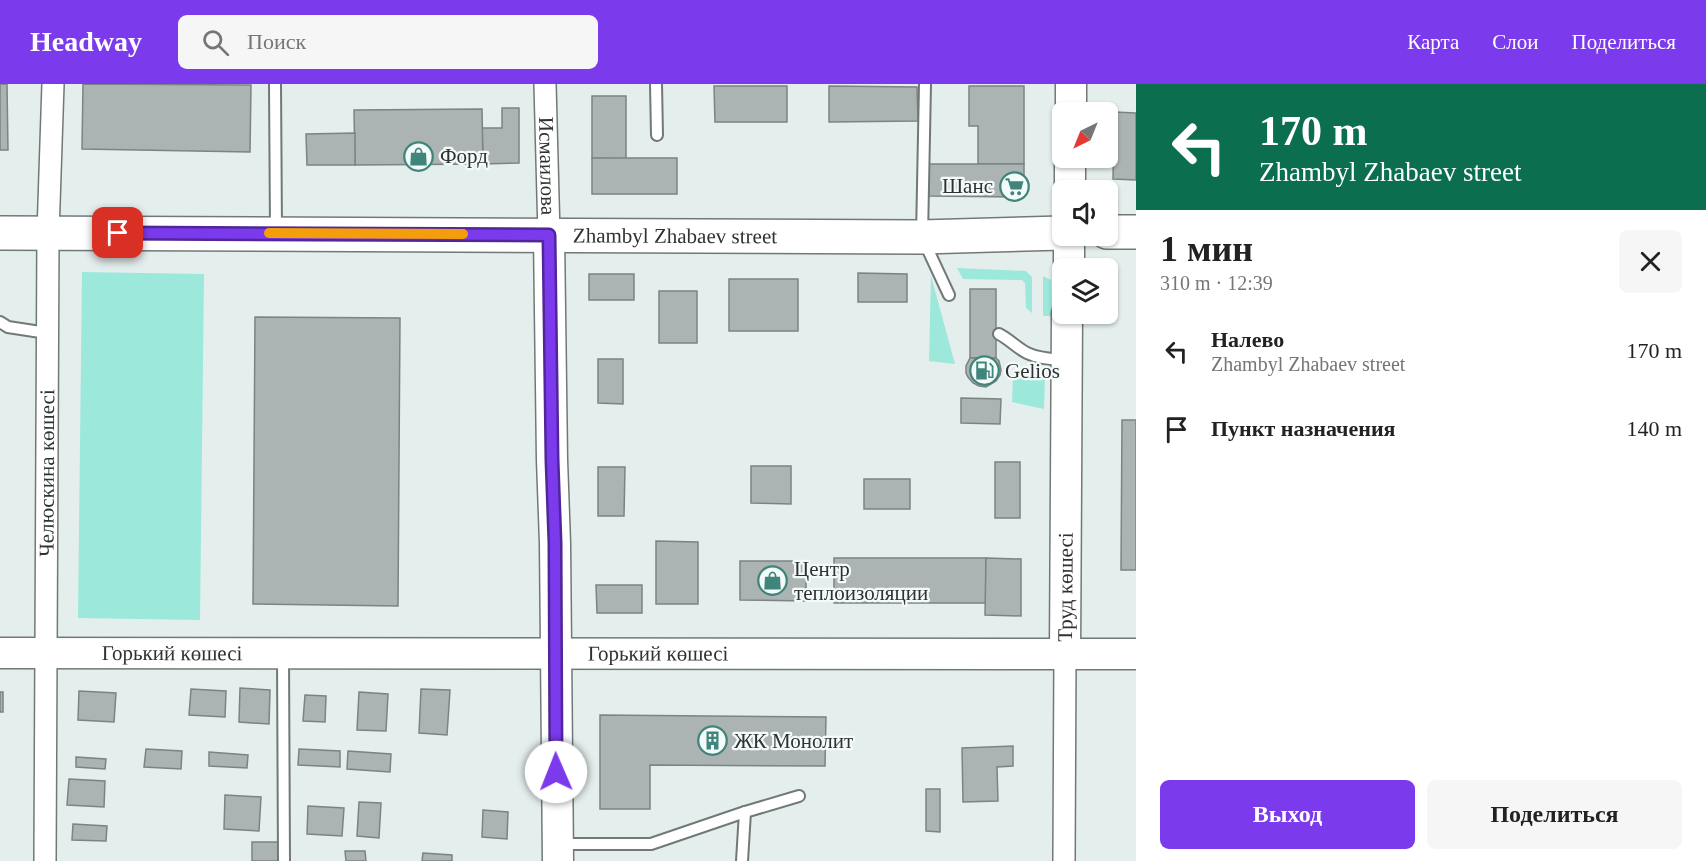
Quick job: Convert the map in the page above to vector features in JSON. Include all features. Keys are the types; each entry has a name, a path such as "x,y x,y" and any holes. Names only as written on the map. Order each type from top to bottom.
{"main road":[{"name":"Zhambyl Zhabaev street","path":"0,232 922,237 1052,233"},
{"path":"1118,232 1136,232"}],"street":[{"name":"Челюскина көшесі","path":"45,861 48,233 53,84"},
{"name":"Исмаилова","path":"545,84 555,543 557,852"},
{"path":"1071,84 1071,102"},
{"name":"Труд көшесі","path":"1064,861 1067,324"},
{"name":"Горький көшесі","path":"0,653 1136,654"}],"lane":[{"path":"275,84 276,233"},
{"path":"656,84 657,135"},
{"path":"925,84 922,237 949,295"},
{"path":"0,322 8,327 47,333"},
{"path":"999,333 1033,356 1066,360"},
{"path":"282,653 284,861"},
{"path":"557,852 651,844 799,796"},
{"path":"742,861 745,812"}],"green space":[{"path":"957,268 1026,271 1032,277 1032,313 1026,308 1025,283 1022,280 963,279"},
{"path":"82,272 204,274 200,620 78,618"},
{"path":"931,276 955,364 929,361"},
{"path":"1043,276 1051,280 1052,316 1043,316"},
{"path":"1045,375 1044,409 1012,402 1013,376"}],"building":[{"path":"0,84 7,84 8,150 0,150"},
{"path":"83,84 251,85 250,152 82,149"},
{"path":"714,86 787,86 787,122 715,122"},
{"path":"829,86 917,87 918,121 829,122"},
{"path":"969,86 1024,86 1024,164 978,164 978,126 969,126"},
{"path":"592,96 626,96 626,159 592,158"},
{"path":"502,108 519,108 519,163 483,164 482,128 502,128"},
{"path":"482,109 483,164 355,165 354,110"},
{"path":"1118,112 1136,113 1136,180 1113,179 1113,168 1118,168"},
{"path":"355,133 355,165 307,165 306,134"},
{"path":"592,158 677,158 677,194 592,194"},
{"path":"929,164 1024,164 1024,197 929,196"},
{"path":"858,273 907,274 907,302 858,302"},
{"path":"589,274 634,274 634,300 589,300"},
{"path":"729,279 798,279 798,331 729,331"},
{"path":"970,289 996,289 996,358 970,358"},
{"path":"659,291 697,291 697,343 659,343"},
{"path":"255,317 400,318 398,606 253,604"},
{"name":"Gelios","path":"970,358 996,358 1001,370 996,381 986,387 973,383 966,373 966,366"},
{"path":"598,359 623,359 623,404 598,403"},
{"path":"961,398 1001,399 1000,424 961,423"},
{"path":"1122,420 1136,420 1136,570 1121,570"},
{"path":"995,462 1020,462 1020,518 995,518"},
{"path":"751,466 791,466 791,504 751,503"},
{"path":"598,467 625,467 624,516 598,516"},
{"path":"864,479 910,479 910,509 864,509"},
{"path":"656,541 698,542 698,604 656,604"},
{"path":"834,558 986,558 986,603 834,603"},
{"path":"986,558 1021,559 1021,616 985,615"},
{"name":"Центр теплоизоляции","path":"740,561 806,561 806,601 740,600"},
{"path":"596,585 642,585 642,613 597,613"},
{"path":"240,688 270,690 269,724 239,722"},
{"path":"191,689 226,691 225,717 189,715"},
{"path":"421,689 450,690 447,735 419,733"},
{"path":"79,691 116,693 114,722 78,720"},
{"path":"0,692 3,692 3,712 0,712"},
{"path":"359,692 388,694 386,731 357,730"},
{"path":"305,695 326,696 325,722 303,721"},
{"name":"ЖК Монолит","path":"600,715 826,717 825,766 650,765 650,809 600,809"},
{"path":"1013,746 1013,766 997,767 998,801 963,802 962,748"},
{"path":"146,749 182,751 181,769 144,767"},
{"path":"299,749 340,751 340,767 298,765"},
{"path":"348,751 391,754 390,772 347,769"},
{"path":"209,752 248,755 247,768 209,766"},
{"path":"76,757 106,759 105,769 76,767"},
{"path":"69,779 105,781 104,807 67,805"},
{"path":"926,789 940,789 940,832 926,831"},
{"path":"225,795 261,797 259,831 224,829"},
{"path":"359,802 381,803 379,838 357,836"},
{"path":"308,806 344,808 342,836 307,834"},
{"path":"483,810 508,812 507,839 482,837"},
{"path":"73,824 107,826 106,841 72,840"},
{"path":"252,842 278,842 278,861 252,861"},
{"path":"345,851 365,851 366,861 346,861"},
{"path":"423,853 452,855 452,861 422,861"}],"slow traffic":[{"path":"269,233 463,234"}],"place":[{"name":"Форд","path":"419,156"},
{"name":"Шанс","path":"1014,186"},
{"name":"Gelios","path":"984,371"},
{"name":"Центр теплоизоляции","path":"773,581"},
{"name":"ЖК Монолит","path":"713,741"}],"route":[{"path":"118,233 549,235 555,543 556,772"}]}
